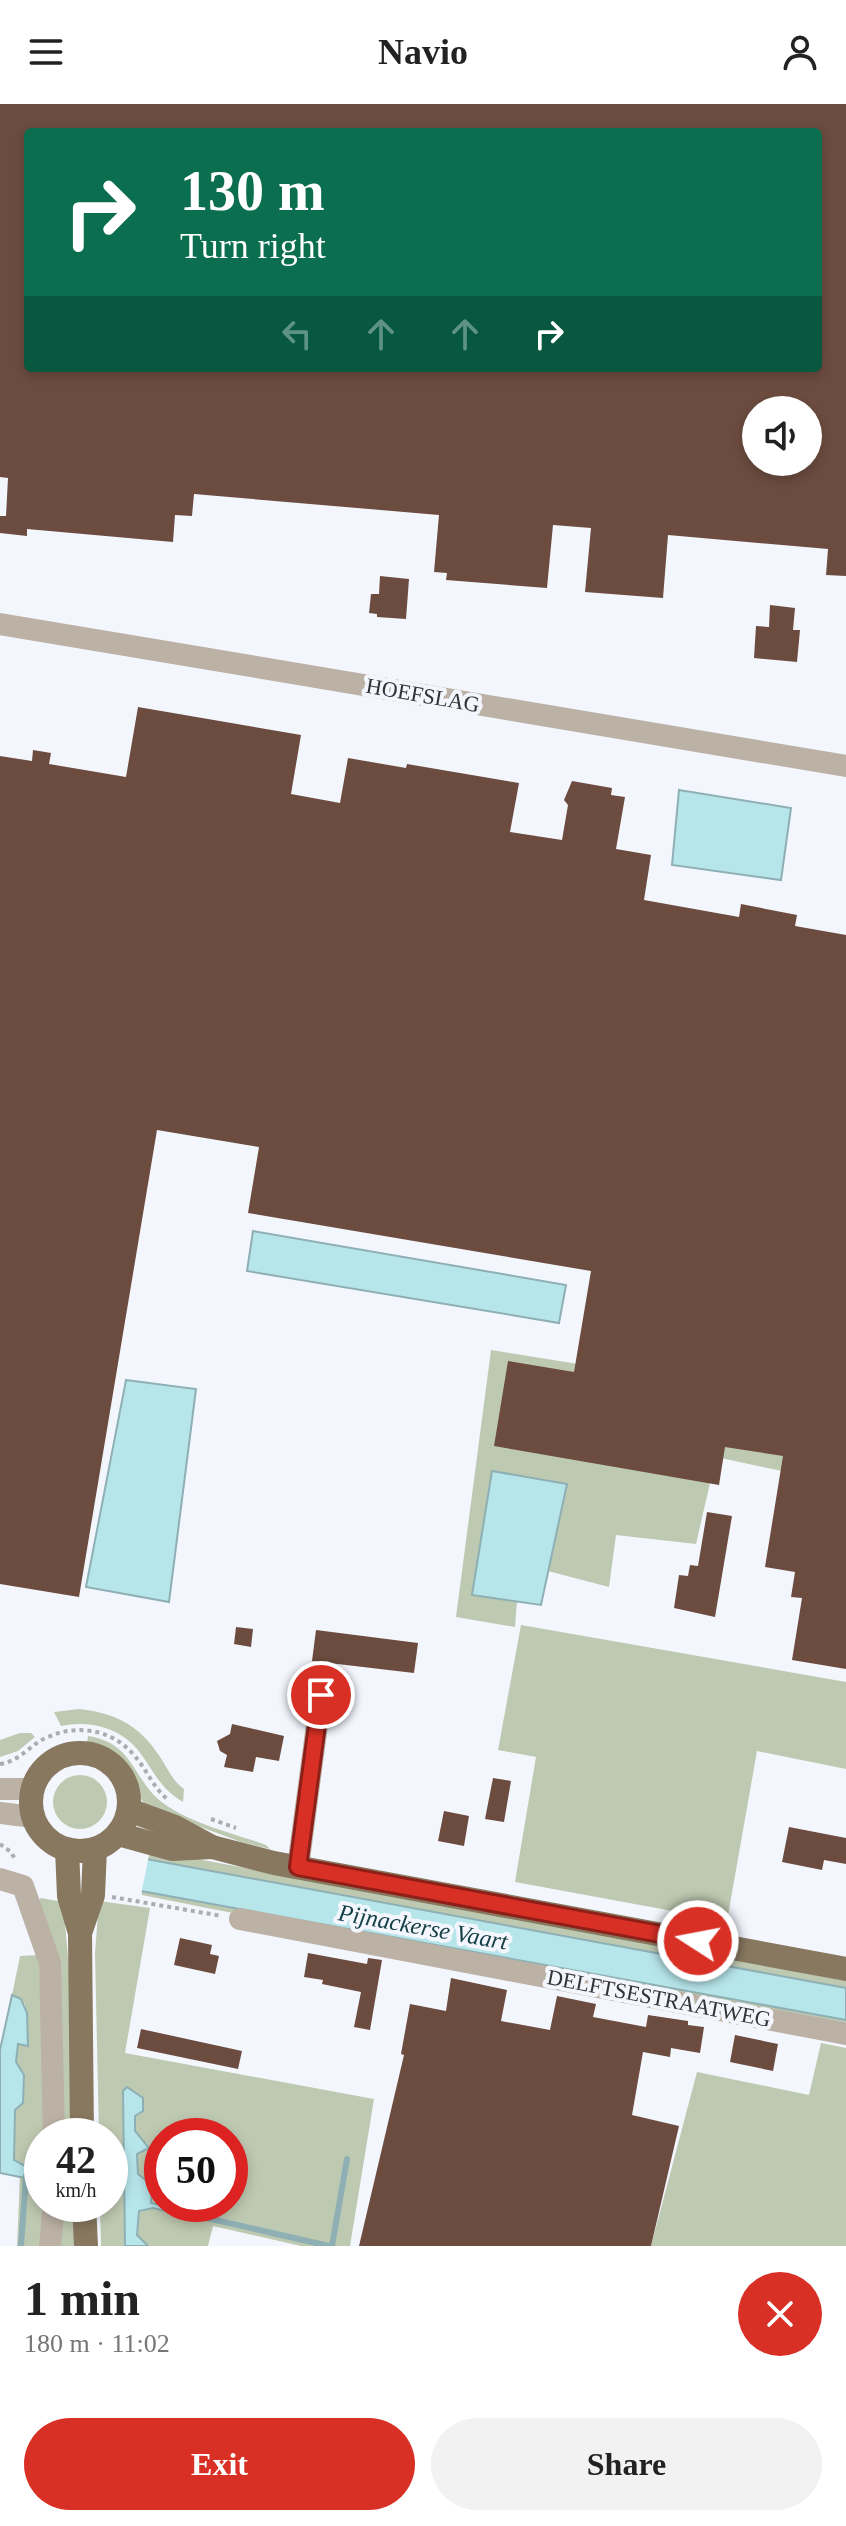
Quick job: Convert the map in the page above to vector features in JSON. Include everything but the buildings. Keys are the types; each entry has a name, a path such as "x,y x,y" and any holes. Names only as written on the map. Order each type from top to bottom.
{"main road":[{"path":"80,1933 106,1843 129,1810 130,1797 120,1772 111,1763 86,1752 73,1752 51,1761 32,1789 37,1825 57,1846 81,1851 106,1843 172,1849 212,1847"},
{"path":"129,1810 175,1827 212,1847 298,1867 846,1969"},
{"path":"67,1849 69,1896 80,1933 82,2118"},
{"path":"85,2222 86,2246"}],"street":[{"name":"HOEFSLAG","path":"0,624 846,766"},
{"path":"298,1867 321,1695"},
{"path":"0,1789 32,1789"},
{"path":"0,1813 37,1825"},
{"path":"14,1879 50,1963 54,2118"},
{"name":"DELFTSESTRAATWEG","path":"240,1919 846,2034"},
{"path":"50,2246 52,2222"}],"path":[{"path":"0,1764 21,1757 40,1740 51,1735 72,1729 88,1729 104,1733 123,1745 133,1754 160,1793 176,1805"},
{"path":"209,1818 247,1832"},
{"path":"0,1844 13,1855 14,1879"},
{"path":"94,1891 240,1919"}],"green space":[{"path":"491,1350 841,1406 828,1481 716,1457 696,1544 616,1535 609,1587 548,1571 567,1484 472,1595 517,1601 515,1627 456,1617"},
{"path":"521,1625 846,1682 846,1769 757,1751 727,1921 515,1882 536,1757 498,1750"},
{"path":"79,1709 114,1717 142,1735 184,1789 183,1802 162,1784 130,1741 102,1727 82,1724 61,1726 54,1712"},
{"path":"20,1733 31,1733 35,1737 18,1751 0,1757 0,1740"},
{"path":"88,1736 115,1746 153,1794 174,1810 270,1849 241,1842 147,1807 120,1762 87,1744"},
{"path":"80,1775 99,1783 107,1802 99,1821 80,1829 61,1821 53,1802 61,1783"},
{"path":"150,1850 846,1981 846,1988 148,1859"},
{"path":"141,1891 846,2020 846,2027 217,1910 142,1895"},
{"path":"39,1900 63,1902 70,1979 74,2118 59,2118"},
{"path":"99,1901 150,1908 125,2053 374,2099 350,2246 301,2246 213,2226 208,2246 148,2246 137,2235 138,2211 144,2210 144,2222 248,2222 248,2118 144,2118 144,2141 135,2129 135,2116 142,2113 123,2091 123,2118 99,2118 95,1953"},
{"path":"39,1955 44,2118 24,2118 24,2167 14,2160 15,2110 23,2103 24,2075 16,2062 18,2044 28,2045 25,2004 12,1995 20,1956"},
{"path":"821,2043 846,2048 846,2246 651,2246 697,2072 809,2095"},
{"path":"144,2148 144,2180 138,2174 137,2154"},
{"path":"20,2177 24,2178 24,2222 44,2222 42,2246 17,2246"},
{"path":"60,2222 75,2222 76,2246 59,2246"},
{"path":"100,2222 125,2222 125,2246 101,2246"}],"water":[{"path":"679,790 791,808 781,880 672,865"},
{"path":"253,1231 566,1285 559,1323 247,1271"},
{"path":"126,1380 196,1389 169,1602 86,1587"},
{"path":"492,1471 567,1484 541,1605 472,1595"},
{"name":"Pijnackerse Vaart","path":"0,1832 846,1988 846,2020 141,1891"},
{"path":"12,1995 21,1999 27,2013 28,2046 18,2044 16,2062 24,2075 23,2103 15,2110 14,2160 24,2165 24,2178 0,2173 0,2050"},
{"path":"127,2087 143,2098 143,2111 135,2116 135,2131 144,2142 144,2150 137,2154 138,2174 144,2179 144,2210 139,2211 137,2235 148,2246 125,2246 125,2222 128,2222 128,2118 123,2118 123,2091"}],"pier":[{"path":"0,1828 149,1855 141,1895 0,1868"}],"waterway":[{"path":"332,2246 347,2159"},
{"path":"21,2246 24,2204"},
{"path":"224,2222 329,2246"}],"route":[{"path":"321,1695 298,1867 698,1941"}]}
